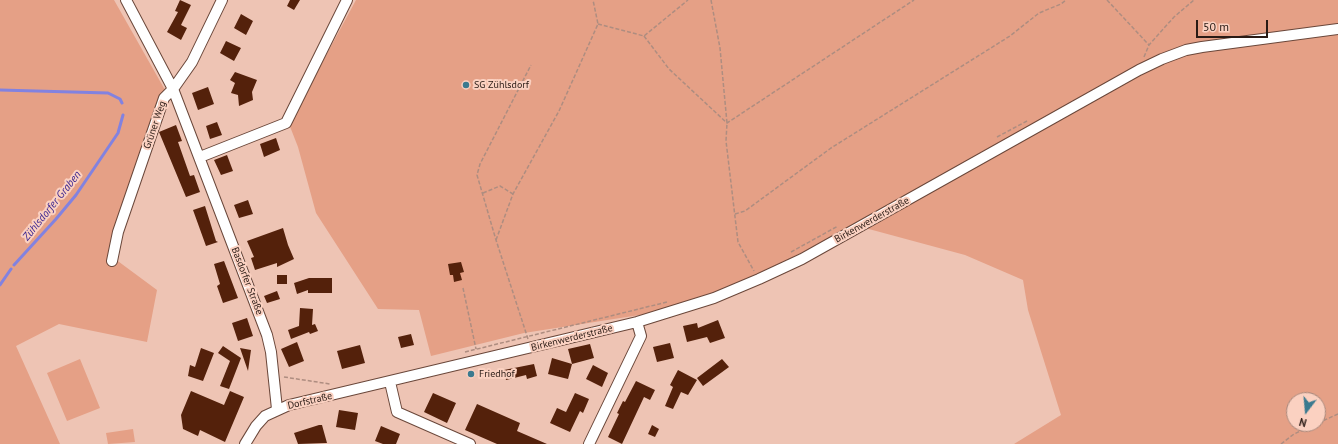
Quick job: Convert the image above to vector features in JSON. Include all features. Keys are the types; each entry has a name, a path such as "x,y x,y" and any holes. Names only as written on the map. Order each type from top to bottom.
{"street":[{"name":"Basdorfer Straße","path":"126,0 173,89 267,335 271,352 277,409"},
{"name":"Grüner Weg","path":"112,261 118,232 164,98 173,89 192,62 222,0"},
{"path":"200,157 286,123 347,0"},
{"name":"Birkenwerderstraße","path":"390,382 637,322 714,298 757,276 802,259 1139,70 1162,59 1186,50 1202,47 1338,29"},
{"path":"589,444 641,336 637,322"},
{"path":"390,382 397,412 470,444"},
{"name":"Dorfstraße","path":"245,444 256,426 266,416 277,409 390,382"}],"path":[{"path":"496,240 513,194 559,111 598,24 593,0"},
{"path":"644,36 688,0"},
{"path":"711,0 720,48 727,123 726,141 738,242 757,276"},
{"path":"727,123 914,0"},
{"path":"735,214 745,211 831,148 1010,36 1039,13 1061,4 1066,0"},
{"path":"1107,0 1149,45"},
{"path":"1151,54 1144,57 1149,45 1174,17 1194,0"},
{"path":"598,24 644,36 669,69 727,123"},
{"path":"531,65 480,164 477,175 496,240 531,348"},
{"path":"996,138 1030,119"},
{"path":"483,193 500,186 513,194"},
{"path":"789,254 843,224"},
{"path":"748,275 757,276"},
{"path":"463,288 480,361"},
{"path":"527,336 674,300"},
{"path":"274,375 330,384"},
{"path":"1326,420 1338,414"},
{"path":"1280,444 1299,432"}],"shaded area":[{"path":"0,0 114,0 165,90 111,256 157,290 147,342 59,324 16,346 60,444 0,444"},
{"path":"356,0 1338,0 1338,444 1014,444 1061,415 1028,310 1023,280 965,255 854,225 755,277 718,291 646,314 524,333 431,356 419,310 378,309 316,213 298,147 289,124"},
{"path":"80,359 100,408 67,421 47,373"},
{"path":"133,429 135,442 108,444 106,433"}],"building":[{"path":"180,0 191,5 181,25 187,28 181,40 167,32 178,12 175,11"},
{"path":"290,0 300,0 294,10 287,6"},
{"path":"241,14 253,21 246,35 234,28"},
{"path":"226,41 241,48 234,61 220,53"},
{"path":"235,72 257,80 252,92 253,100 239,106 238,95 231,93 235,83 230,80"},
{"path":"208,87 214,104 198,110 192,93"},
{"path":"217,122 222,135 210,139 206,126"},
{"path":"176,125 182,141 178,142 190,176 194,175 200,192 186,197 159,132"},
{"path":"276,138 280,150 264,157 260,144"},
{"path":"227,155 233,171 221,175 214,160"},
{"path":"248,200 253,214 239,218 234,205"},
{"path":"205,206 216,241 218,242 206,246 193,210"},
{"path":"283,228 294,259 277,267 277,263 255,270 251,258 254,257 247,241"},
{"path":"224,261 238,298 223,303 217,286 220,284 214,264"},
{"path":"461,262 464,272 460,273 462,280 454,282 453,275 450,275 448,264"},
{"path":"277,275 287,275 287,284 277,284"},
{"path":"309,278 332,278 332,293 308,293 308,290 297,294 294,283"},
{"path":"277,291 280,299 267,303 264,296"},
{"path":"300,308 313,309 312,325 315,324 318,331 310,334 309,332 291,339 288,330 299,326"},
{"path":"247,318 253,336 238,341 232,323"},
{"path":"718,320 725,338 710,343 707,337 687,342 683,326 697,323 698,328"},
{"path":"411,334 414,345 401,348 398,337"},
{"path":"297,342 304,361 289,367 281,349"},
{"path":"670,343 674,358 657,362 653,347"},
{"path":"590,344 594,358 572,364 568,349"},
{"path":"360,345 365,363 342,369 337,351"},
{"path":"223,346 241,358 229,389 220,386 230,361 218,353"},
{"path":"201,348 214,353 203,381 188,376 190,365 195,367"},
{"path":"240,348 251,350 248,371"},
{"path":"552,358 572,364 568,379 548,374"},
{"path":"722,359 729,367 703,386 697,378"},
{"path":"534,364 537,376 527,379 526,375 506,380 504,370"},
{"path":"593,365 608,373 602,387 586,379"},
{"path":"678,370 697,380 688,395 681,392 673,409 665,406 673,387 670,385"},
{"path":"636,381 655,390 650,400 644,397 622,444 608,437 619,414 617,413 623,401 625,402"},
{"path":"191,391 224,405 230,391 244,397 225,442 200,430 198,436 183,429 181,415"},
{"path":"433,393 456,403 447,423 424,412"},
{"path":"575,393 589,399 583,413 580,411 570,432 550,423 557,408 566,412"},
{"path":"477,404 520,423 517,431 547,444 497,444 465,430"},
{"path":"339,410 358,413 355,430 336,427"},
{"path":"322,425 327,443 298,444 294,433"},
{"path":"652,425 659,429 655,437 648,434"},
{"path":"381,426 400,434 396,444 383,444 375,441"}],"waterway":[{"name":"Zühlsdorfer Graben","path":"0,90 108,93 120,99 122,103"},
{"name":"Zühlsdorfer Graben","path":"14,265 76,195 118,133 123,115"},
{"name":"Zühlsdorfer Graben","path":"0,285 11,269"}],"place":[{"name":"SG Zühlsdorf","path":"466,85"},
{"name":"Friedhof","path":"471,374"}]}
